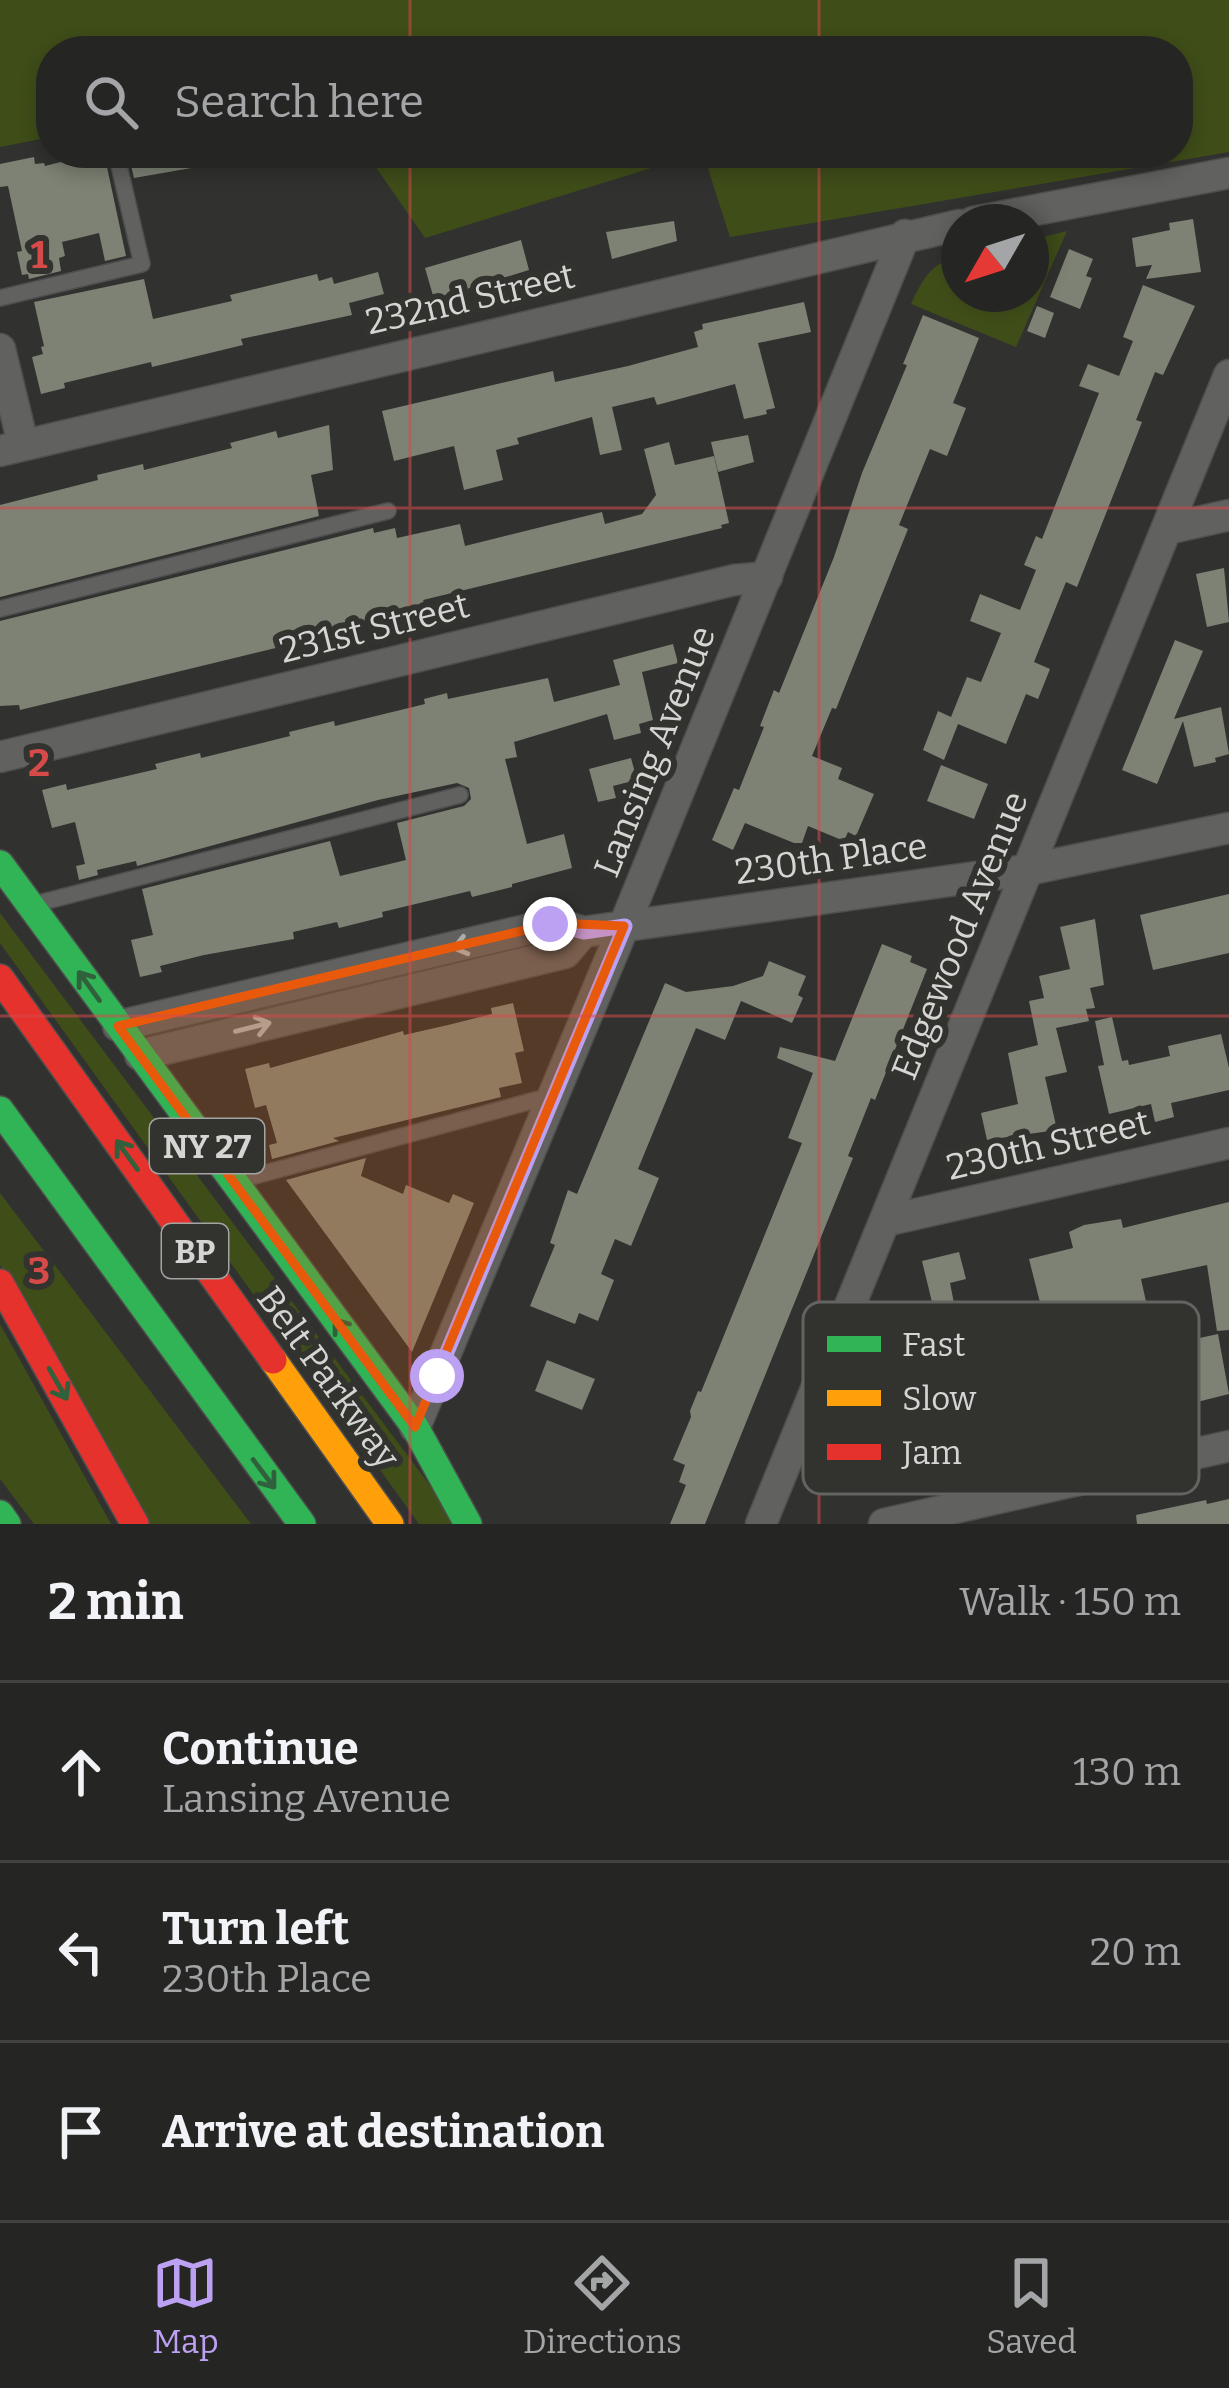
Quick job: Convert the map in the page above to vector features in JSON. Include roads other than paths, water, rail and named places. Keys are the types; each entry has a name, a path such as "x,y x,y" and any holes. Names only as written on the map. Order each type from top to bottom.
{"main road":[{"name":"NY 27","path":"0,864 415,1427 495,1524"},
{"name":"Belt Parkway","path":"0,978 390,1524"},
{"name":"BP","path":"0,1110 302,1524"},
{"path":"53,1228 226,1424"},
{"path":"0,1283 135,1524"},
{"path":"415,1427 468,1524"},
{"path":"0,1514 7,1524"}],"street":[{"path":"1049,210 1227,182"},
{"name":"232nd Street","path":"12,448 941,228"},
{"name":"Lansing Avenue","path":"415,1427 625,926 904,235"},
{"path":"0,349 12,448"},
{"name":"Edgewood Avenue","path":"852,1302 1229,375"},
{"path":"1168,529 1229,515"},
{"name":"231st Street","path":"0,757 734,580 767,577"},
{"name":"230th Place","path":"118,1026 565,953 584,932 1027,870 1229,828"},
{"name":"230th Place","path":"140,1055 368,984"},
{"name":"230th Street","path":"885,1221 1229,1143"},
{"name":"Edgewood Avenue","path":"760,1524 803,1420"},
{"path":"1199,1453 1229,1446"},
{"path":"884,1524 1017,1494"}],"lane":[{"path":"0,298 142,264 120,168"},
{"path":"0,609 388,511"},
{"path":"31,907 58,896 460,795"},
{"path":"233,1182 554,1096"}]}
